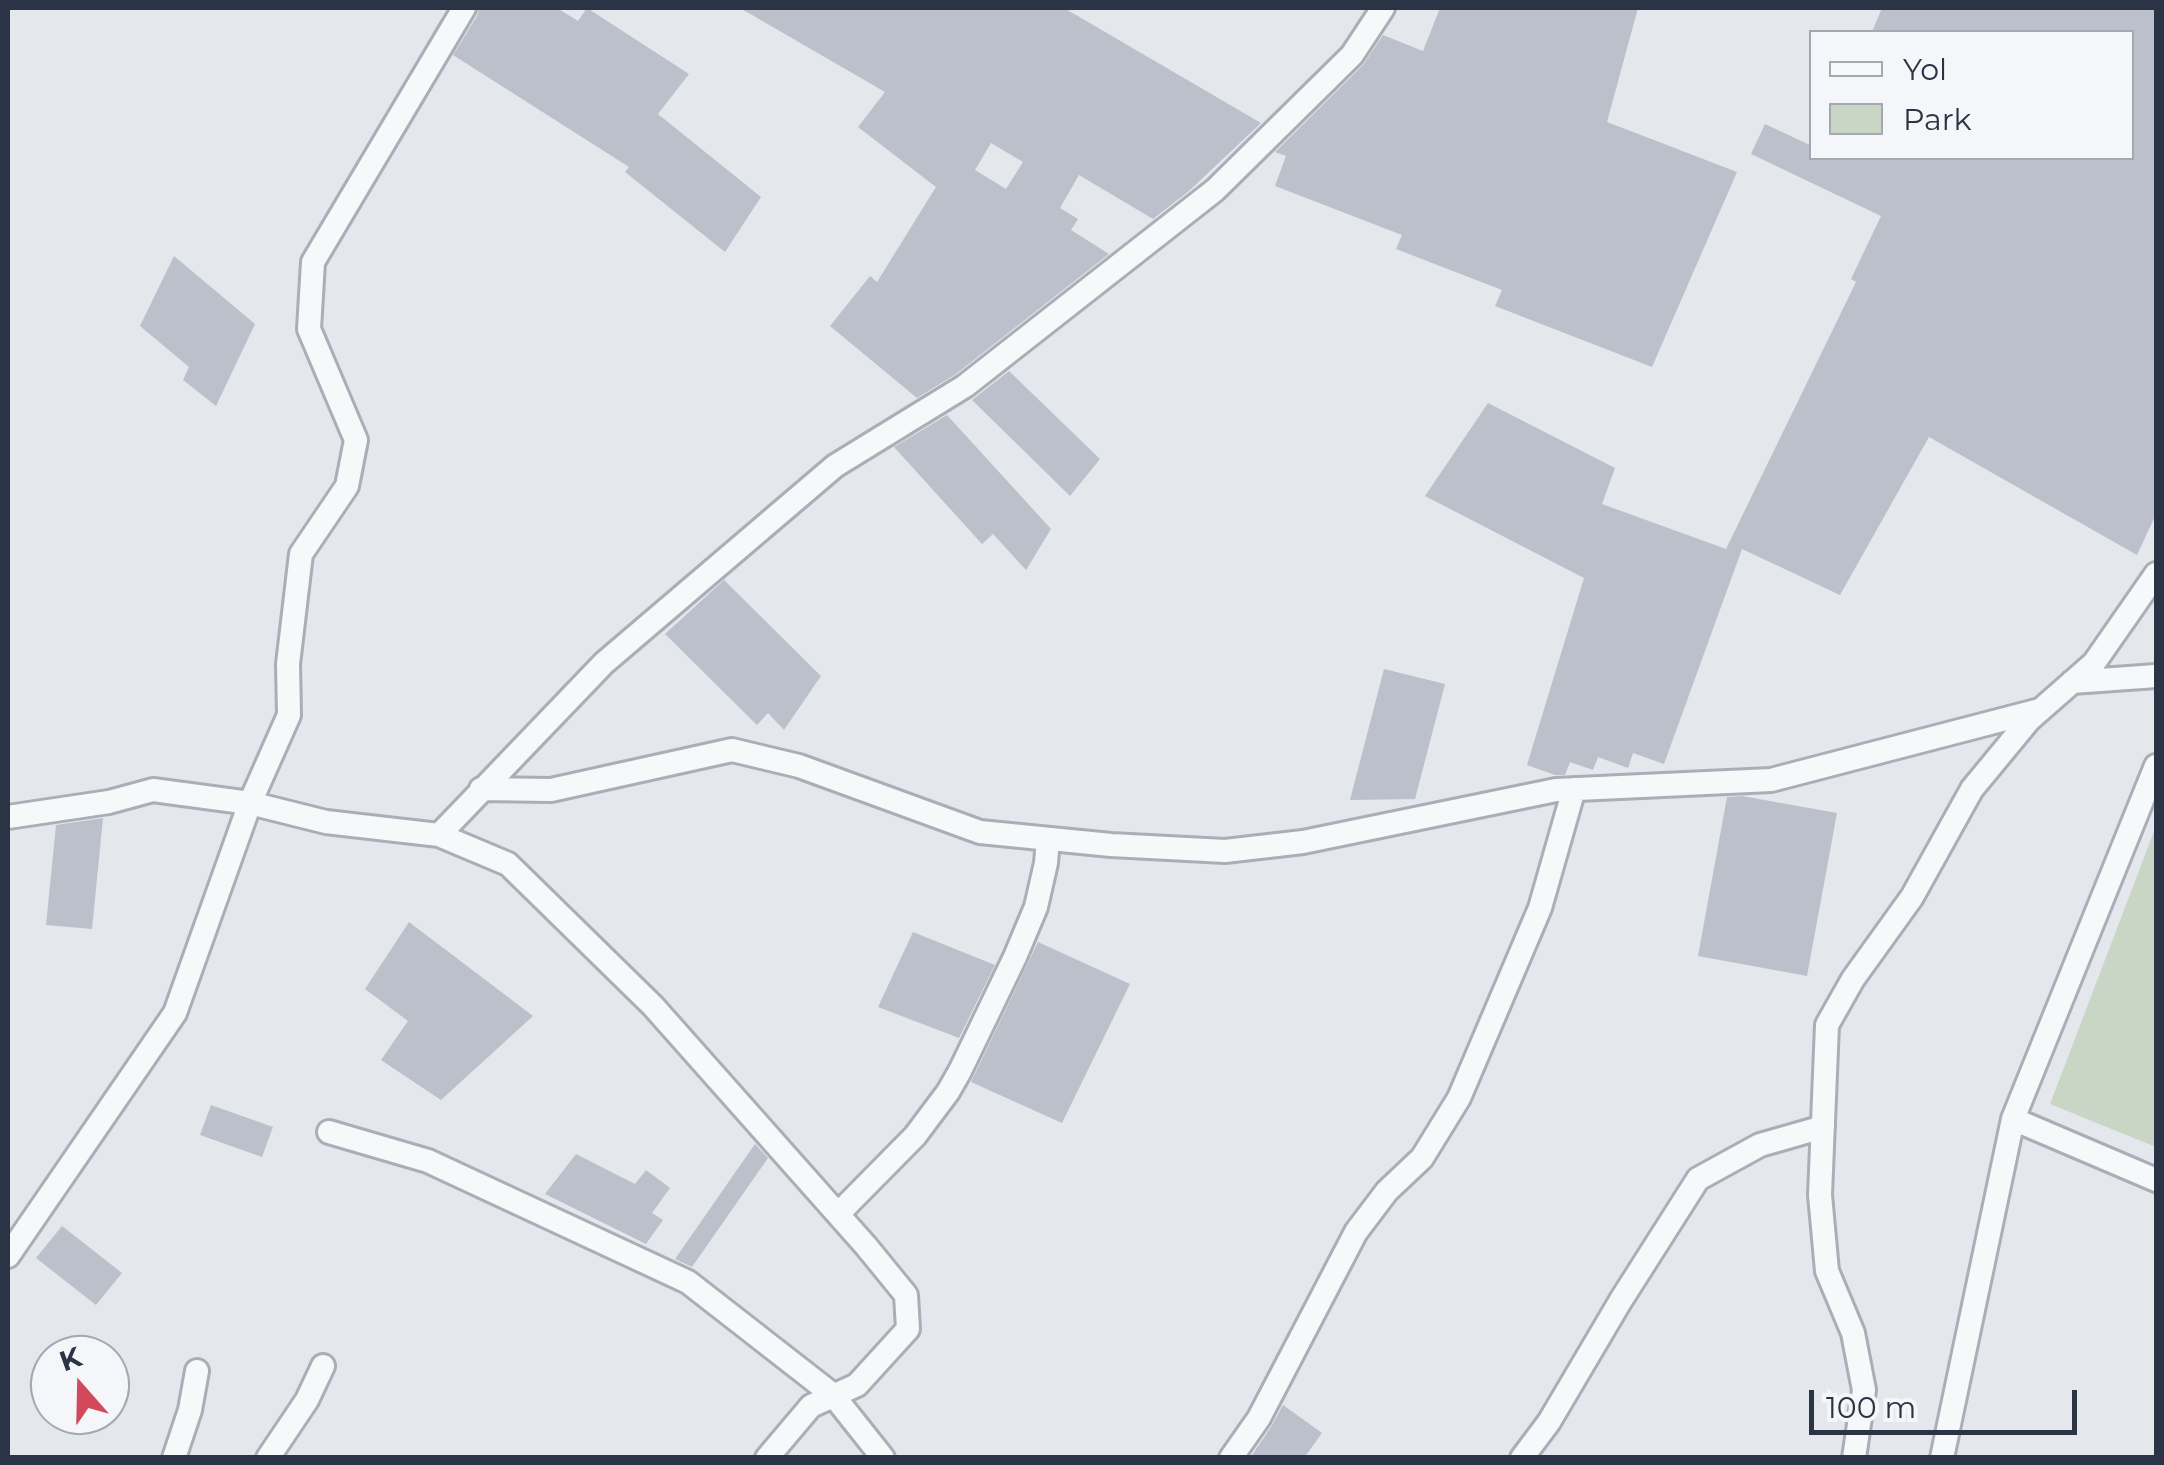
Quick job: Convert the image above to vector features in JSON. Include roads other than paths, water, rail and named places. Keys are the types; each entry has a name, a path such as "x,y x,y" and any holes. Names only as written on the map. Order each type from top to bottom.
{"street":[{"path":"8,1256 175,1013 250,803 288,715 288,664 301,554 347,486 356,440 309,329 313,262 464,8"},
{"path":"438,835 604,663 835,466 965,386 1215,190 1352,55 1383,8"},
{"path":"1854,1458 1864,1390 1852,1334 1827,1271 1820,1195 1827,1025 1853,978 1912,897 1972,789 2028,720 2094,663 2156,574"},
{"path":"2072,682 2156,676"},
{"path":"481,789 551,790 732,750 799,766 980,832 1225,851 1303,842 1556,790 1772,780 2040,710"},
{"path":"1942,1458 2013,1118 2156,766"},
{"path":"1231,1458 1259,1418 1356,1232 1387,1191 1422,1158 1459,1098 1540,908 1574,789"},
{"path":"8,817 109,802 153,790 250,803 326,822 438,835 508,864 653,1006 906,1294 908,1329 856,1384 811,1406 766,1458"},
{"path":"838,1214 916,1136 954,1082 1036,907 1048,838"},
{"path":"2013,1118 2156,1180"},
{"path":"1522,1458 1549,1422 1698,1179 1760,1145 1823,1127"},
{"path":"329,1132 428,1161 688,1282 833,1395 883,1458"},
{"path":"268,1458 307,1400 323,1366"},
{"path":"174,1458 190,1410 197,1371"}]}
